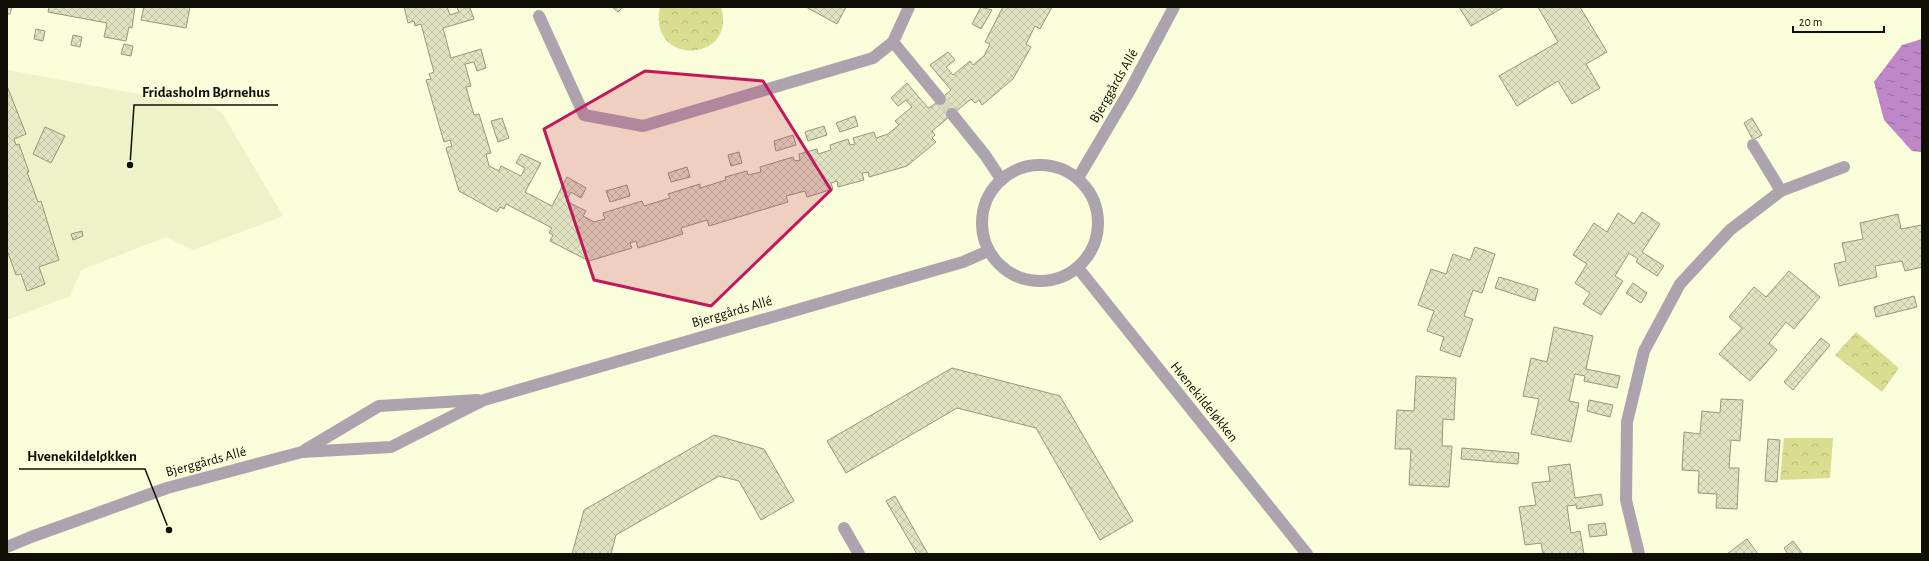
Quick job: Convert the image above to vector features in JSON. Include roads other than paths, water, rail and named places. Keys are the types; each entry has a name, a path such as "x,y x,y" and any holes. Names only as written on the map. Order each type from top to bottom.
{"street":[{"path":"539,16 584,115 643,126 873,58 892,42 909,7"},
{"name":"Bjerggårds Allé","path":"1078,178 1130,90 1174,7"},
{"path":"892,42 940,99"},
{"path":"952,114 985,155 1000,179"},
{"path":"1754,145 1781,191"},
{"path":"1031,165 1047,165 1064,169 1078,178 1090,194 1097,213 1098,233 1091,252 1078,268 1064,277 1047,282 1029,281 1008,272 998,265 988,251 982,232 982,213 988,194 1000,179 1014,170 1031,165"},
{"path":"1639,554 1626,500 1627,422 1644,351 1680,284 1730,230 1781,191 1844,167"},
{"name":"Bjerggårds Allé","path":"7,547 167,488 302,452 391,447 484,400 963,262 988,251"},
{"name":"Hvenekildeløkken","path":"1078,268 1307,554"},
{"name":"Bjerggårds Allé","path":"302,452 379,406 484,400"},
{"path":"844,528 859,554"}],"water":[{"path":"1922,39 1922,152 1912,151 1884,120 1874,82 1902,45"}],"tunnel":[{"path":"940,99 952,114"}],"place":[{"name":"Fridasholm Børnehus","path":"130,165"},
{"name":"Hvenekildeløkken","path":"169,530"}]}
